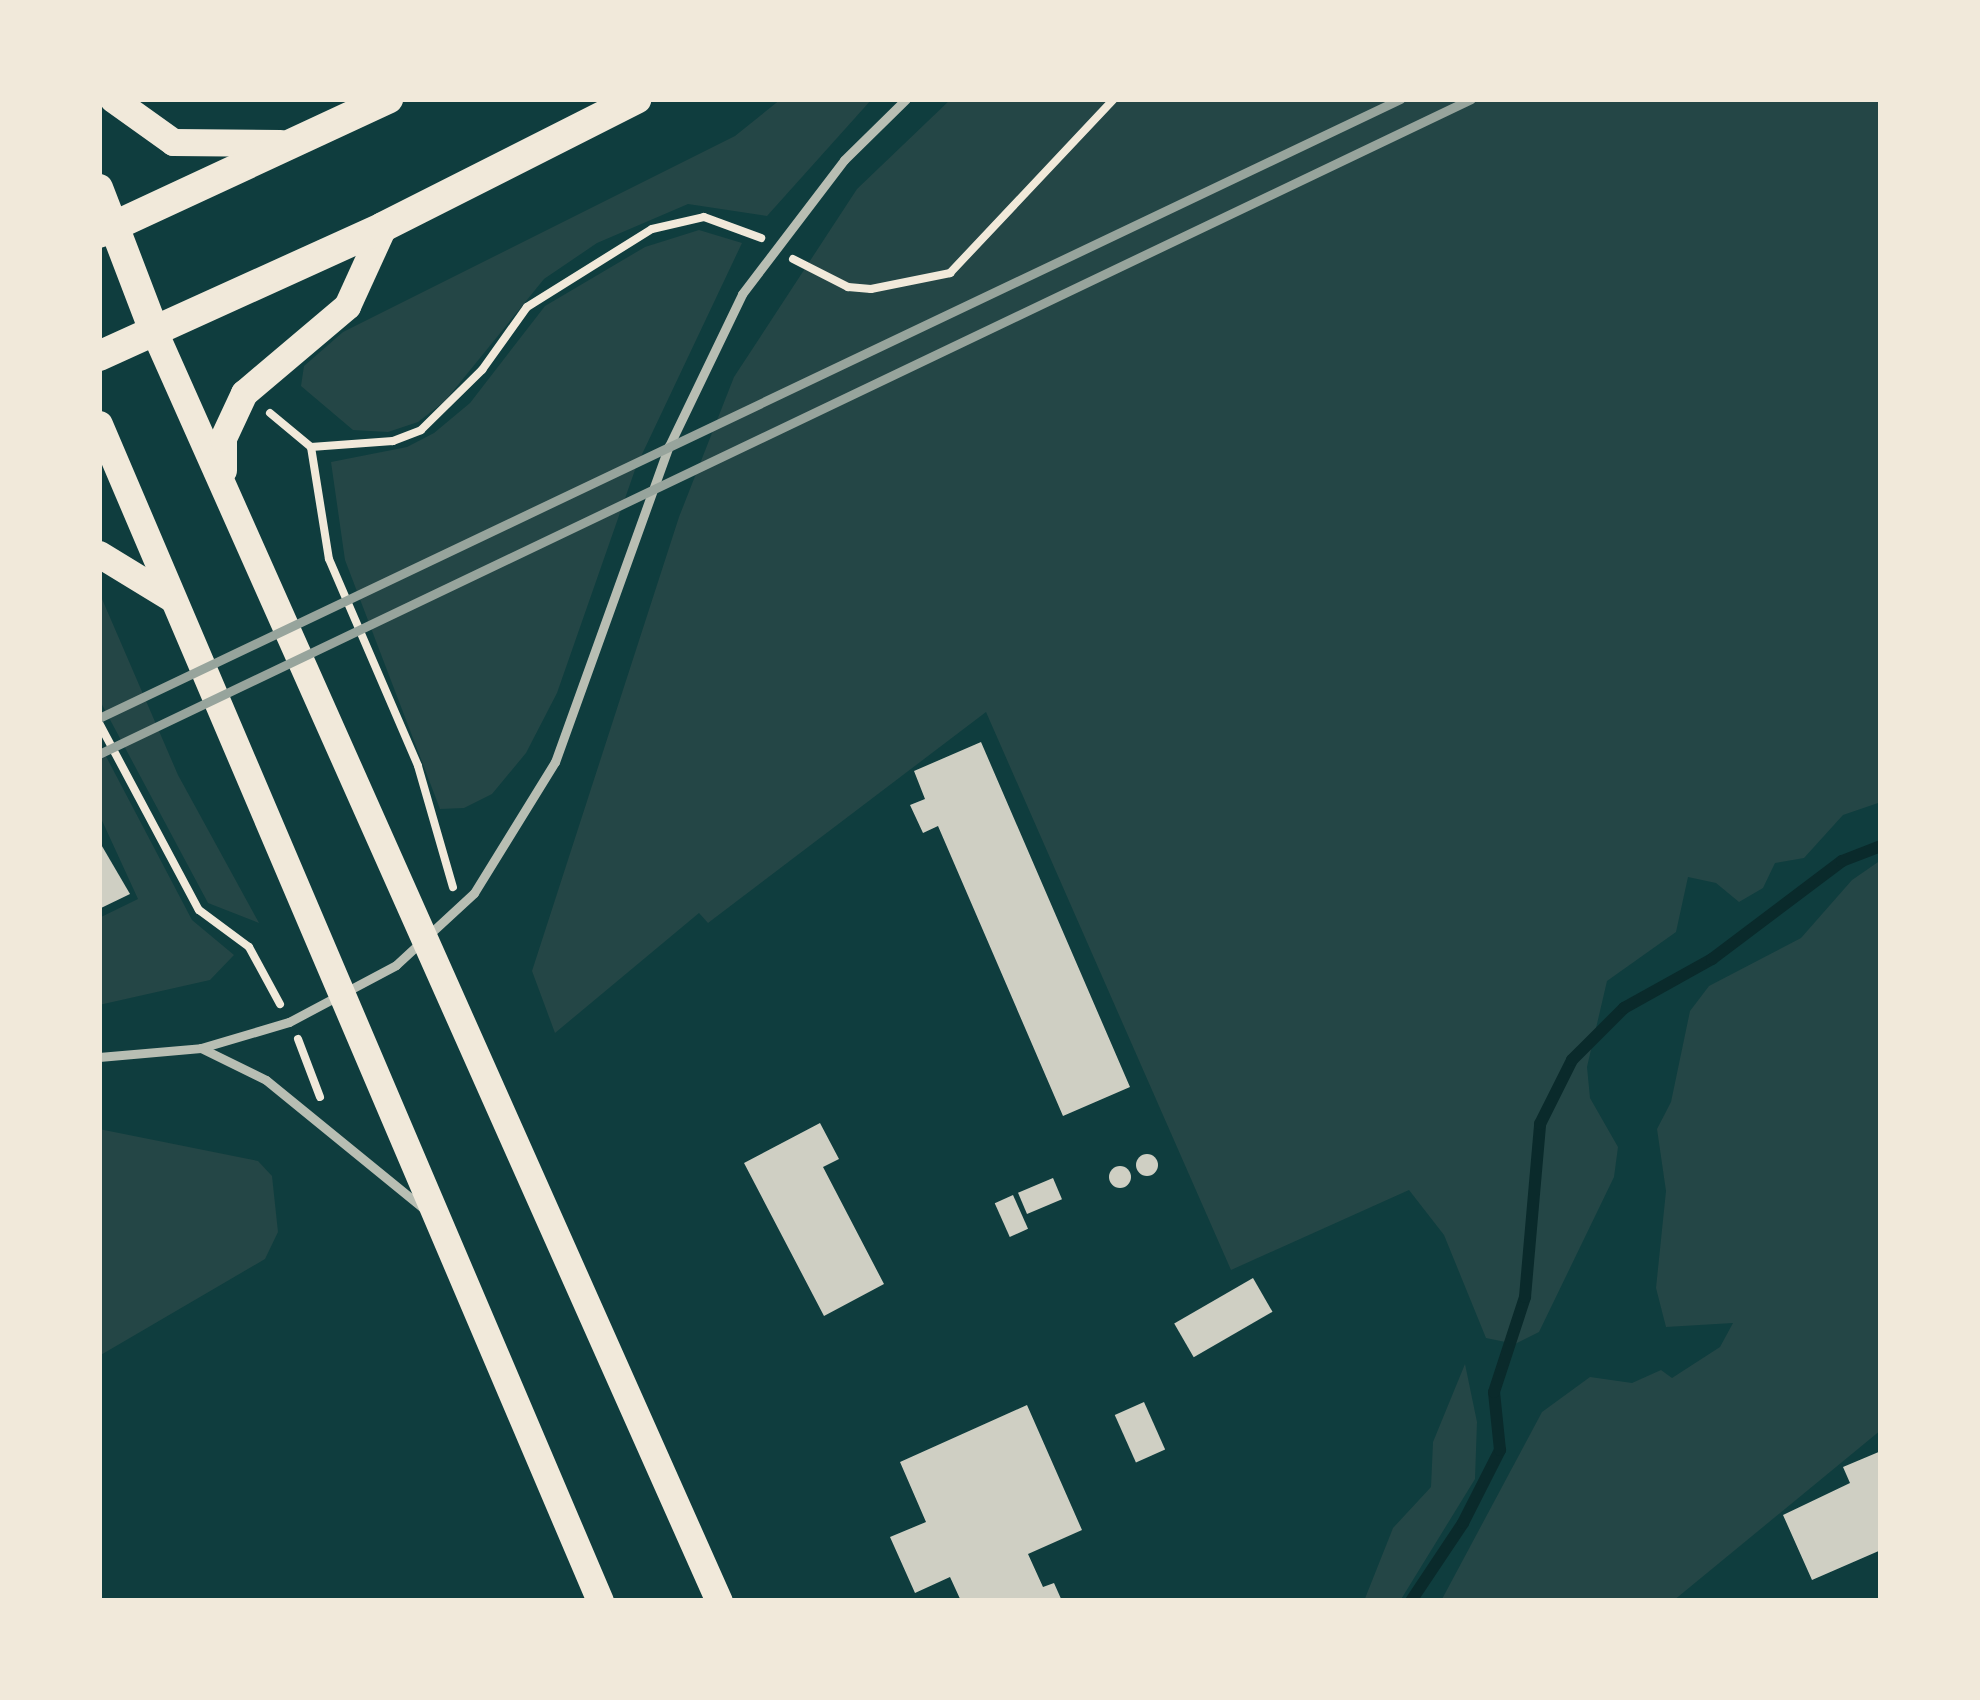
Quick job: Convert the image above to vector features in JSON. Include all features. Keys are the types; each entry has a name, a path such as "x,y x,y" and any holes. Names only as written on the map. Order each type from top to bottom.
{"highway":[{"path":"154,331 106,230 388,99"},
{"path":"99,356 383,227 636,99"}],"main road":[{"path":"113,99 173,142 209,148 301,140"},
{"path":"99,188 106,230"},
{"path":"223,481 223,437 234,408 347,306 383,227"},
{"path":"154,331 429,941 718,1601"},
{"path":"99,424 600,1601"},
{"path":"99,554 171,598"}],"lane":[{"path":"99,1057 201,1048 265,1031 344,995 429,941 461,907 540,795 669,446 742,294 844,160 906,99"},
{"path":"201,1048 266,1080 442,1222"}],"path":[{"path":"796,260 871,290 950,273 986,244 1114,99"},
{"path":"311,447 393,441 421,430 482,370 527,307 652,230 696,217 754,233"},
{"path":"258,403 311,447 329,559 418,766 424,808 461,907"},
{"path":"99,723 199,910 258,960"},
{"path":"305,1053 322,1092 318,1102"}],"shaded area":[{"path":"781,99 872,99 767,216 688,204 597,243 544,279 445,401 418,422 388,432 353,430 301,386 304,366 343,332 735,136"},
{"path":"951,99 1881,99 1881,802 1843,815 1804,858 1775,863 1763,888 1739,902 1716,883 1688,877 1676,932 1607,981 1587,1067 1590,1098 1618,1147 1614,1177 1539,1332 1515,1344 1486,1338 1444,1235 1409,1190 1231,1270 986,712 708,923 699,913 555,1033 532,971 679,517 734,377 857,189"},
{"path":"699,230 742,243 636,467 557,693 526,753 492,794 464,808 440,809 345,560 331,462 407,447 434,433 470,403 545,306 645,247"},
{"path":"99,592 178,775 259,923 208,903 99,699"},
{"path":"99,743 192,920 234,955 210,980 99,1005 99,918 138,899 99,814"},
{"path":"1881,860 1881,1430 1673,1601 1441,1601 1542,1412 1590,1377 1632,1383 1661,1370 1672,1378 1720,1347 1733,1323 1666,1327 1656,1288 1666,1191 1657,1129 1671,1102 1690,1011 1709,986 1801,938 1852,880"},
{"path":"99,1129 258,1161 272,1176 278,1232 265,1259 99,1356"},
{"path":"1465,1364 1477,1422 1475,1479 1400,1601 1364,1601 1393,1528 1431,1487 1433,1442"}],"building":[{"path":"981,742 1130,1087 1063,1116 938,826 923,833 910,805 925,799 914,771"},
{"path":"99,841 130,894 99,909"},
{"path":"820,1123 839,1159 823,1167 884,1284 824,1316 744,1163"},
{"path":"1147,1154 1158,1165 1147,1176 1136,1165"},
{"path":"1120,1166 1131,1177 1120,1188 1109,1177"},
{"path":"1053,1178 1062,1199 1027,1214 1018,1193"},
{"path":"1013,1195 1028,1229 1010,1237 995,1203"},
{"path":"1253,1278 1272,1312 1194,1357 1174,1324"},
{"path":"1144,1402 1165,1450 1136,1463 1115,1415"},
{"path":"1027,1405 1082,1530 1028,1554 1043,1587 1054,1583 1062,1601 961,1601 950,1577 915,1593 890,1537 926,1522 900,1462"},
{"path":"1881,1451 1881,1550 1812,1580 1783,1515 1850,1483 1843,1467"}],"waterway":[{"path":"1411,1601 1463,1523 1500,1450 1494,1392 1525,1297 1540,1124 1572,1060 1624,1008 1712,959 1842,861 1881,846"}],"railway":[{"path":"99,718 1400,99"},
{"path":"99,754 1471,99"}]}
